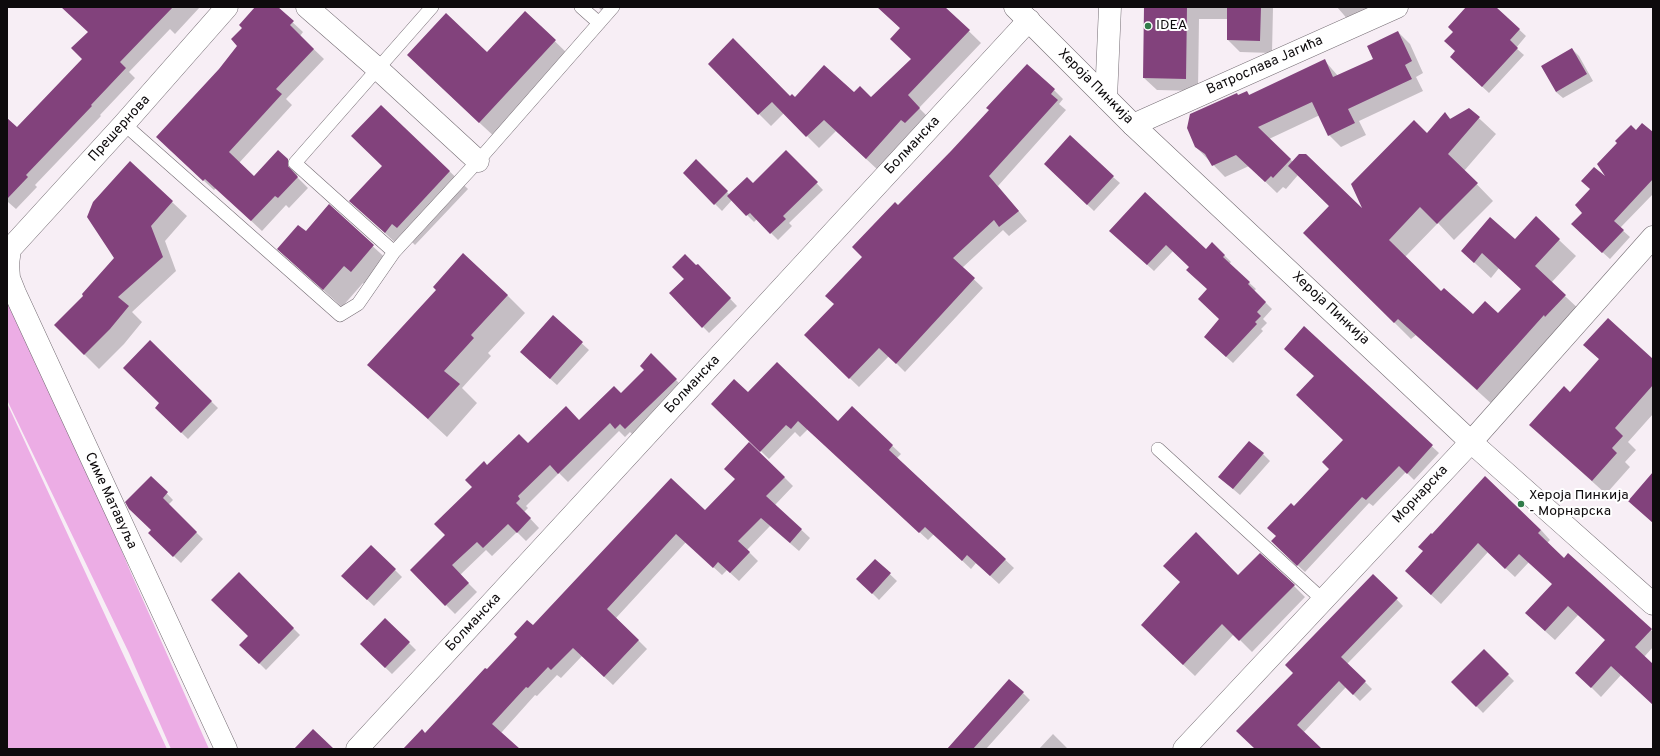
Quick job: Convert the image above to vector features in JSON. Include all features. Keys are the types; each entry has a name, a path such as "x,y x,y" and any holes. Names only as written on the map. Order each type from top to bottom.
{"street":[{"name":"Прешернова","path":"10,249 124,124 227,7"},
{"path":"307,7 378,69 478,161"},
{"path":"1106,98 1110,7"},
{"name":"Ватрослава Јагића","path":"1133,125 1397,7"},
{"name":"Хероја Пинкија","path":"1022,14 1133,125 1471,442 1653,604"},
{"name":"Болманска","path":"358,749 1022,14"},
{"name":"Морнарска","path":"1184,749 1471,442 1653,237"},
{"name":"Симе Матавуља","path":"10,249 8,264 9,278 15,293 226,749"}],"lane":[{"path":"581,7 599,23"},
{"path":"124,124 340,314 358,304 394,252 478,161 613,7"},
{"path":"394,252 295,163 430,8"},
{"path":"1158,449 1323,600"}],"shaded area":[{"path":"7,277 131,573 209,749 171,749 129,653 7,400"},
{"path":"7,403 167,749 7,749"}],"building":[{"path":"61,7 173,7 120,62 126,68 26,175 28,177 7,199 7,118 17,127 82,59 71,48 88,32"},
{"path":"255,7 278,7 294,21 290,25 314,49 276,89 282,94 229,152 254,176 278,150 288,159 288,166 298,177 278,198 275,196 251,221 205,179 203,181 156,137 219,69 237,46 231,39 242,28 239,25"},
{"path":"877,7 945,7 970,30 908,95 920,108 905,123 901,120 866,159 824,120 806,137 772,102 758,115 708,64 733,38 790,96 792,94 795,97 824,65 854,92 860,86 871,97 911,59 890,39 900,28"},
{"path":"1144,7 1187,7 1186,79 1143,78"},
{"path":"1227,7 1261,7 1260,41 1227,40"},
{"path":"1466,7 1496,7 1520,29 1510,40 1518,48 1482,87 1450,57 1455,51 1444,41 1453,32 1448,27"},
{"path":"525,11 556,40 479,123 407,55 446,13 487,52"},
{"path":"1398,31 1412,61 1405,65 1412,79 1348,109 1355,123 1328,136 1312,102 1258,127 1291,159 1273,178 1271,176 1265,182 1236,155 1212,166 1205,154 1195,147 1187,128 1190,114 1237,93 1238,95 1247,91 1249,95 1325,59 1333,77 1373,59 1367,46"},
{"path":"1572,48 1587,74 1556,92 1541,66"},
{"path":"1027,64 1055,89 1051,94 1058,100 989,176 1019,211 999,227 994,220 953,258 975,278 896,364 879,348 849,379 804,335 834,304 825,296 862,257 852,247 895,202 898,205 951,151 989,110 986,108"},
{"path":"381,105 450,171 397,228 392,224 385,233 349,201 382,166 351,136"},
{"path":"1469,108 1480,117 1448,154 1478,183 1437,224 1420,207 1389,240 1441,291 1444,288 1473,314 1485,301 1498,313 1521,289 1482,253 1474,263 1461,251 1490,217 1515,239 1536,216 1560,239 1535,266 1566,295 1545,317 1544,315 1477,390 1398,319 1394,323 1303,233 1329,206 1288,166 1299,154 1306,154 1362,208 1351,184 1414,120 1427,133 1445,112 1450,119"},
{"path":"1642,123 1653,132 1653,179 1614,221 1624,230 1602,253 1571,224 1582,213 1575,205 1590,189 1581,181 1594,167 1605,176 1597,164 1617,143 1615,141 1631,125 1636,130"},
{"path":"1070,135 1114,176 1087,205 1044,164"},
{"path":"786,150 818,182 783,216 786,219 770,234 750,213 746,216 727,196 747,177 753,183"},
{"path":"696,159 728,191 714,205 683,173"},
{"path":"130,161 173,201 151,226 163,257 118,297 129,306 110,329 84,355 54,325 83,296 82,294 114,258 87,217 93,202"},
{"path":"1145,192 1206,249 1212,242 1225,255 1223,257 1250,282 1248,284 1266,302 1257,312 1261,316 1255,322 1257,324 1226,357 1204,337 1219,319 1198,299 1207,289 1186,270 1189,267 1166,245 1147,265 1109,231"},
{"path":"329,204 374,245 351,272 344,266 323,290 277,249 298,225 306,231"},
{"path":"463,253 508,295 471,335 474,338 444,371 460,384 428,419 367,365 436,290 433,287"},
{"path":"685,254 696,265 698,264 731,298 702,328 669,293 684,279 672,267"},
{"path":"553,315 583,342 550,379 520,352"},
{"path":"1608,318 1653,359 1653,385 1615,428 1623,436 1612,448 1617,453 1592,481 1529,425 1564,386 1570,392 1599,359 1583,345"},
{"path":"1304,326 1433,445 1407,474 1399,466 1366,500 1362,497 1297,566 1271,541 1276,536 1267,528 1291,503 1294,506 1329,469 1322,462 1343,440 1296,395 1314,376 1284,349"},
{"path":"150,340 212,401 181,433 155,408 159,403 123,368"},
{"path":"651,353 677,379 625,429 620,424 615,429 610,423 558,474 550,465 518,496 520,499 516,503 531,518 517,533 508,524 483,548 477,542 452,565 469,583 445,606 410,570 445,535 434,524 472,487 465,480 484,461 487,465 519,434 528,443 566,406 579,420 614,386 621,393 644,370 640,366"},
{"path":"777,362 838,421 852,406 893,445 889,450 1006,559 990,576 967,555 962,561 925,527 919,533 798,421 791,429 786,425 760,452 711,404 734,379 748,392"},
{"path":"1249,441 1264,453 1233,489 1218,477"},
{"path":"749,442 785,477 766,496 802,529 790,543 761,518 738,541 750,552 730,573 718,562 713,568 676,534 607,609 639,640 604,677 573,648 551,670 548,667 528,688 526,687 492,724 520,749 403,749 422,729 425,733 485,668 487,669 517,637 514,634 527,620 533,625 671,478 705,510 735,479 724,469"},
{"path":"1653,472 1653,523 1628,501"},
{"path":"151,476 168,492 163,498 197,532 173,557 148,533 151,530 129,509 125,502"},
{"path":"1485,476 1541,530 1538,533 1564,558 1568,553 1652,629 1635,647 1653,664 1653,705 1611,666 1591,688 1575,673 1605,640 1568,606 1545,631 1525,613 1552,584 1519,554 1505,569 1478,543 1431,595 1405,571 1423,551 1418,547 1431,533 1432,534"},
{"path":"1196,532 1238,575 1260,553 1295,585 1239,641 1222,624 1183,665 1141,625 1180,582 1163,566"},
{"path":"371,545 396,569 367,600 341,576"},
{"path":"875,559 891,573 872,594 856,579"},
{"path":"239,572 294,628 259,664 239,645 248,636 211,600"},
{"path":"1373,574 1398,598 1341,657 1366,681 1353,695 1339,681 1297,725 1322,749 1255,749 1236,731 1293,673 1285,665"},
{"path":"385,618 410,642 385,668 360,644"},
{"path":"1484,649 1509,674 1476,707 1451,682"},
{"path":"1009,679 1024,692 973,749 947,749"},
{"path":"313,729 334,749 294,749"}],"place":[{"name":"IDEA","path":"1148,26"},
{"name":"Хероја Пинкија - Морнарска","path":"1521,504"}]}
